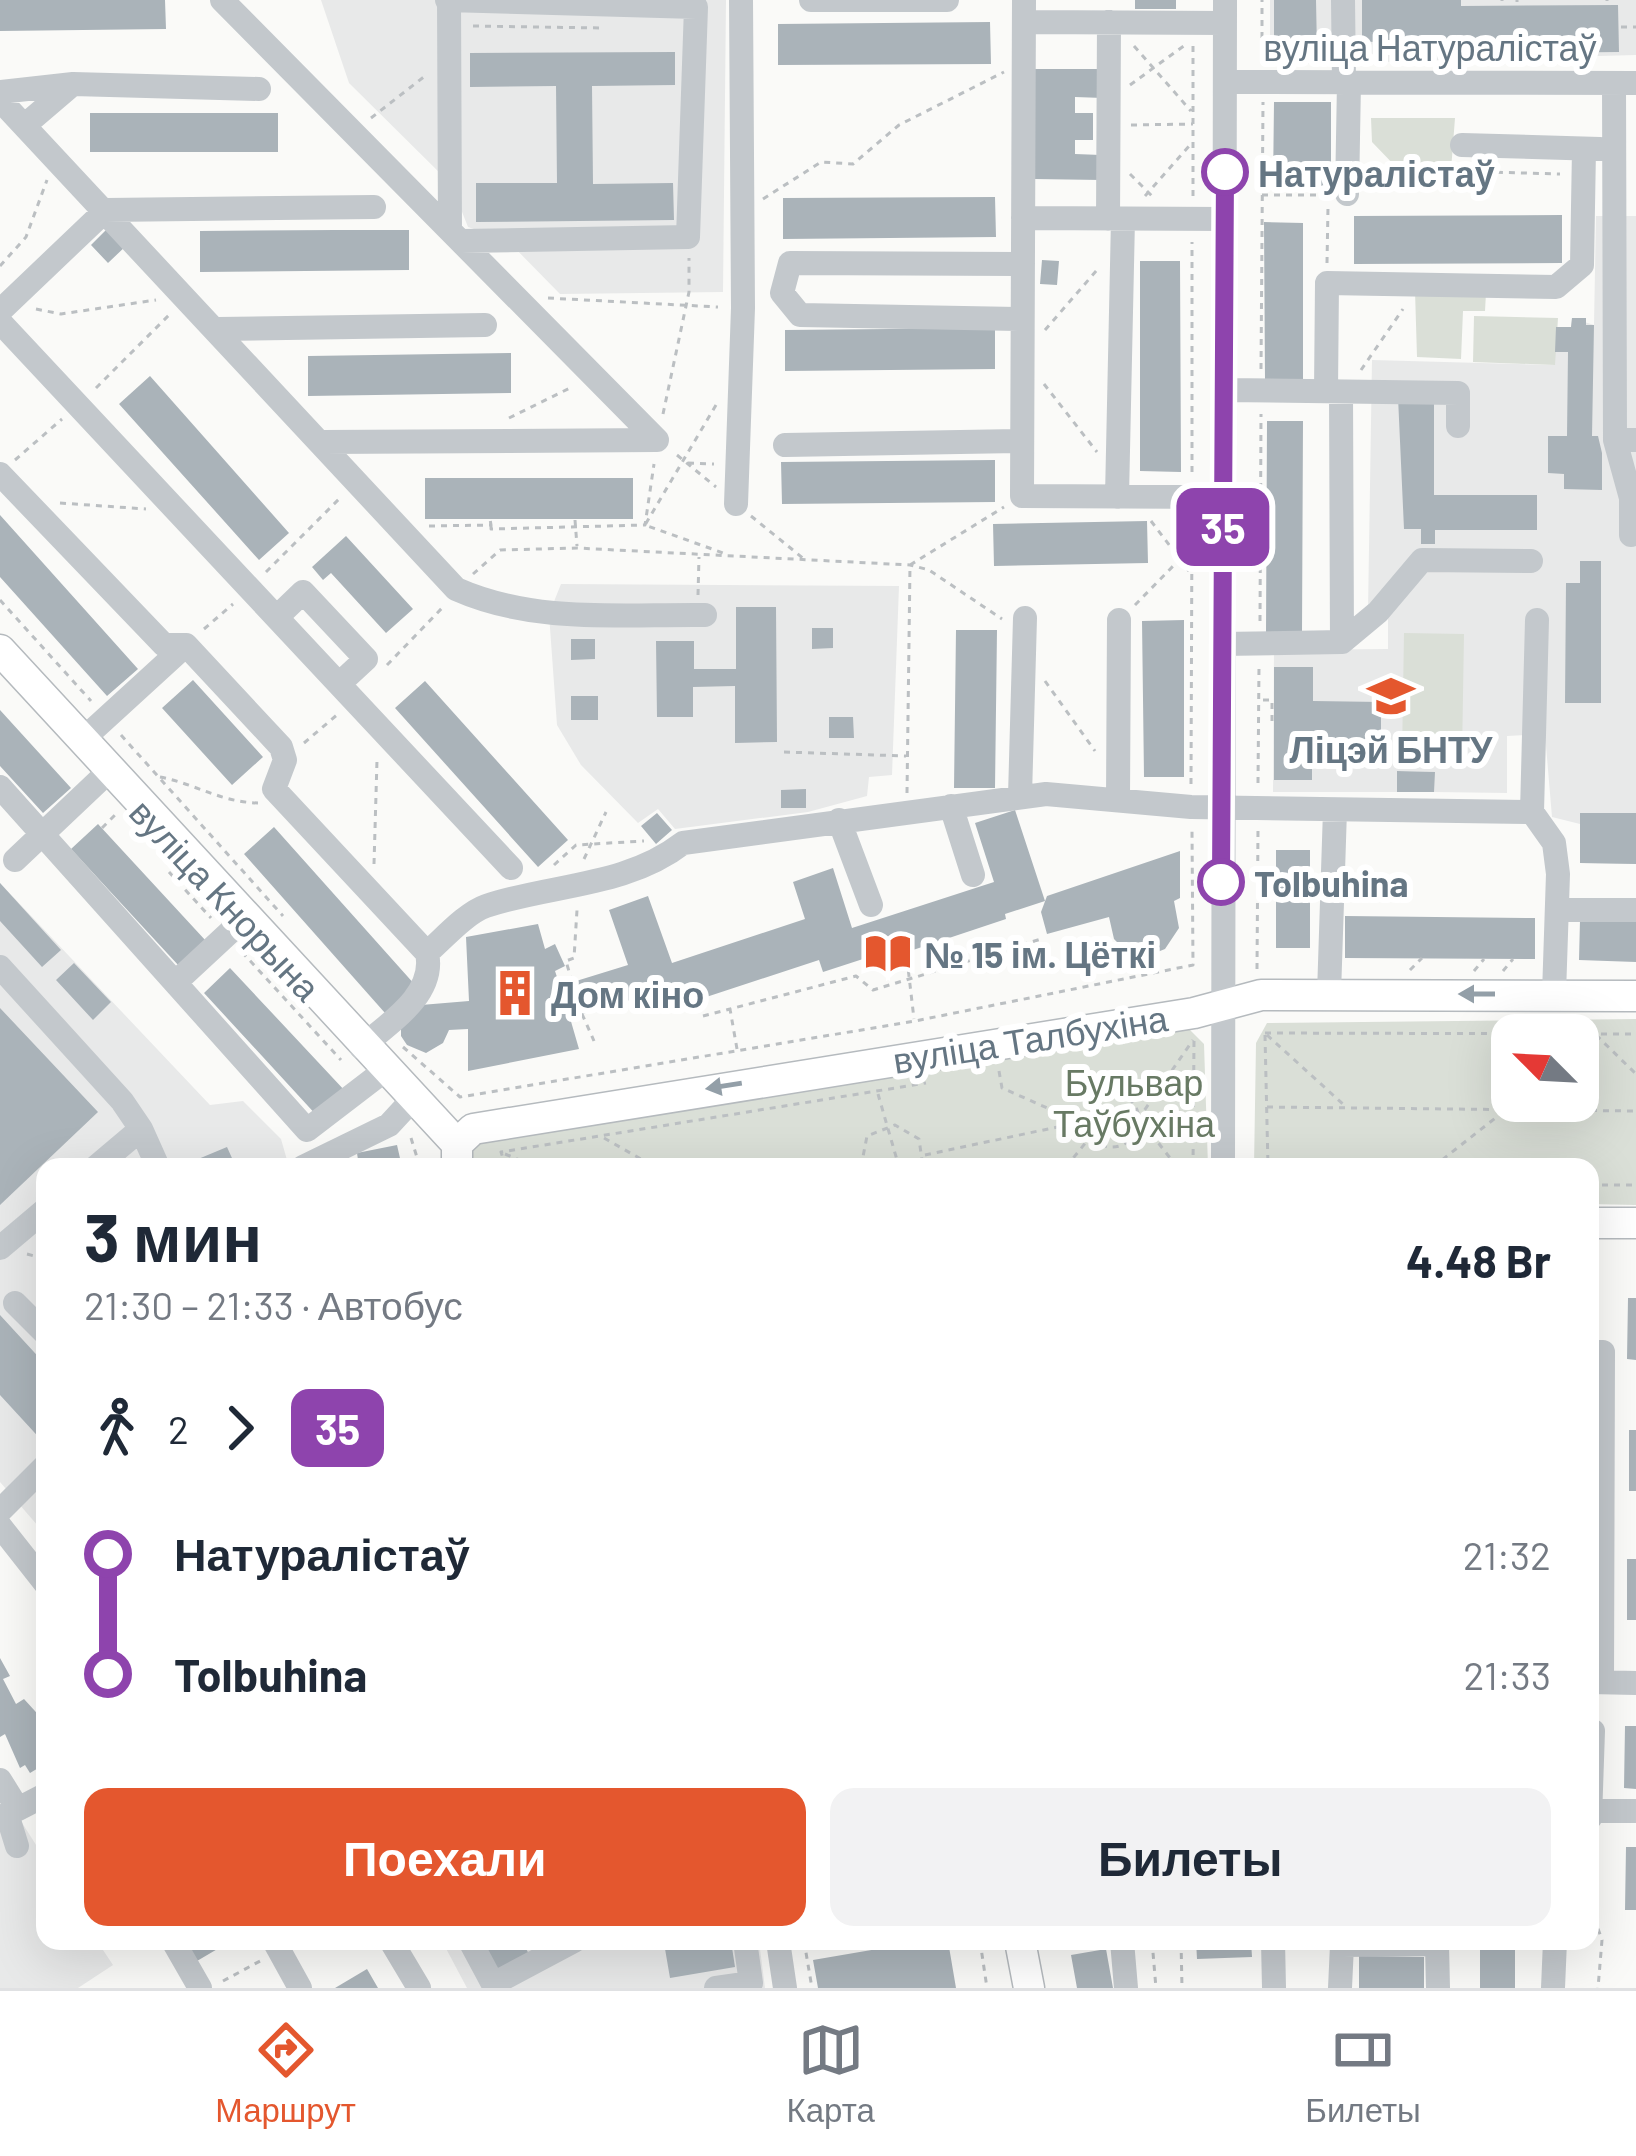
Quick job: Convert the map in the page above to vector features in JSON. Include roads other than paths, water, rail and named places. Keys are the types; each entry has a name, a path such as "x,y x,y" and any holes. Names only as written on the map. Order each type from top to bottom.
{"main road":[{"name":"вуліца Кнорына","path":"4,663 245,918 372,1038 385,1071 457,1156"},
{"name":"вуліца Талбухіна","path":"457,1156 473,1129 1262,995 1636,996"},
{"path":"1599,1223 1636,1223"},
{"path":"1022,1950 1029,1988"}],"street":[{"path":"222,0 657,440 323,442"},
{"path":"448,0 695,7 688,237 456,236 448,0"},
{"path":"736,504 742,308 741,0"},
{"path":"811,0 947,0"},
{"path":"1342,0 1347,194"},
{"path":"1223,497 1022,496 1024,11 1114,17 1225,11 1223,1158"},
{"path":"1114,17 1109,153 1118,226 1118,496"},
{"name":"вуліца Натуралістаў","path":"1225,82 1625,83"},
{"path":"1625,83 1625,440 1631,535"},
{"path":"0,96 73,84 260,89"},
{"path":"26,125 73,84"},
{"path":"0,96 456,589 501,608 549,614 701,615"},
{"path":"1462,145 1581,149 1622,134"},
{"path":"1342,642 1338,391 1327,283 1556,287 1582,265 1581,149"},
{"path":"374,207 106,210 3,312 77,406 511,868"},
{"path":"1023,218 1118,226 1176,219 1224,220"},
{"path":"1022,319 800,315 782,293 790,263 1023,264"},
{"path":"218,329 485,325"},
{"path":"1223,390 1459,393 1458,427"},
{"path":"785,445 1022,441"},
{"path":"0,473 164,645 187,646 281,747 285,760 274,789 427,952 431,970 423,989 372,1038"},
{"path":"1222,644 1342,642 1378,612 1422,560 1531,561"},
{"path":"277,617 304,592 366,659 346,692"},
{"path":"1020,796 1025,617"},
{"path":"1118,792 1119,620"},
{"path":"1537,620 1532,812 1553,843 1554,994"},
{"path":"81,741 187,646"},
{"path":"14,860 109,772"},
{"path":"0,788 307,1130 385,1071"},
{"path":"427,952 482,907 578,889 662,859 683,843 1020,796 1118,792 1335,810 1532,812"},
{"path":"951,806 973,875"},
{"path":"1329,994 1335,810"},
{"path":"839,820 871,905"},
{"path":"1557,910 1636,910"},
{"path":"176,982 245,918"},
{"path":"0,968 122,1100 154,1158"},
{"path":"339,1158 389,1125 413,1099"},
{"path":"107,1158 141,1129"},
{"path":"0,1248 36,1218"},
{"path":"15,1303 36,1324"},
{"path":"1599,1352 1603,1352 1599,1541"},
{"path":"0,1511 36,1475"},
{"path":"0,1526 36,1572"},
{"path":"1599,1682 1636,1683"},
{"path":"0,1780 18,1809"},
{"path":"17,1846 8,1814 36,1800"},
{"path":"1599,1814 1636,1811"},
{"path":"178,1950 200,1988"},
{"path":"279,1950 300,1988"},
{"path":"397,1950 418,1988"},
{"path":"475,1950 494,1984 553,1950"},
{"path":"746,1950 751,1983"},
{"path":"716,1988 784,1983 779,1950"},
{"path":"1123,1950 1126,1988"},
{"path":"1340,1988 1342,1950"},
{"path":"1437,1950 1438,1988"},
{"path":"1553,1988 1555,1950"}],"place":[{"name":"Натуралістаў","path":"1225,172"},
{"name":"Ліцэй БНТУ","path":"1391,696"},
{"name":"Tolbuhina","path":"1221,882"},
{"name":"№ 15 ім. Цёткі","path":"888,953"},
{"name":"Дом кіно","path":"515,993"}],"park label":[{"name":"Бульвар Таўбухіна","path":"1134,1102"}]}
